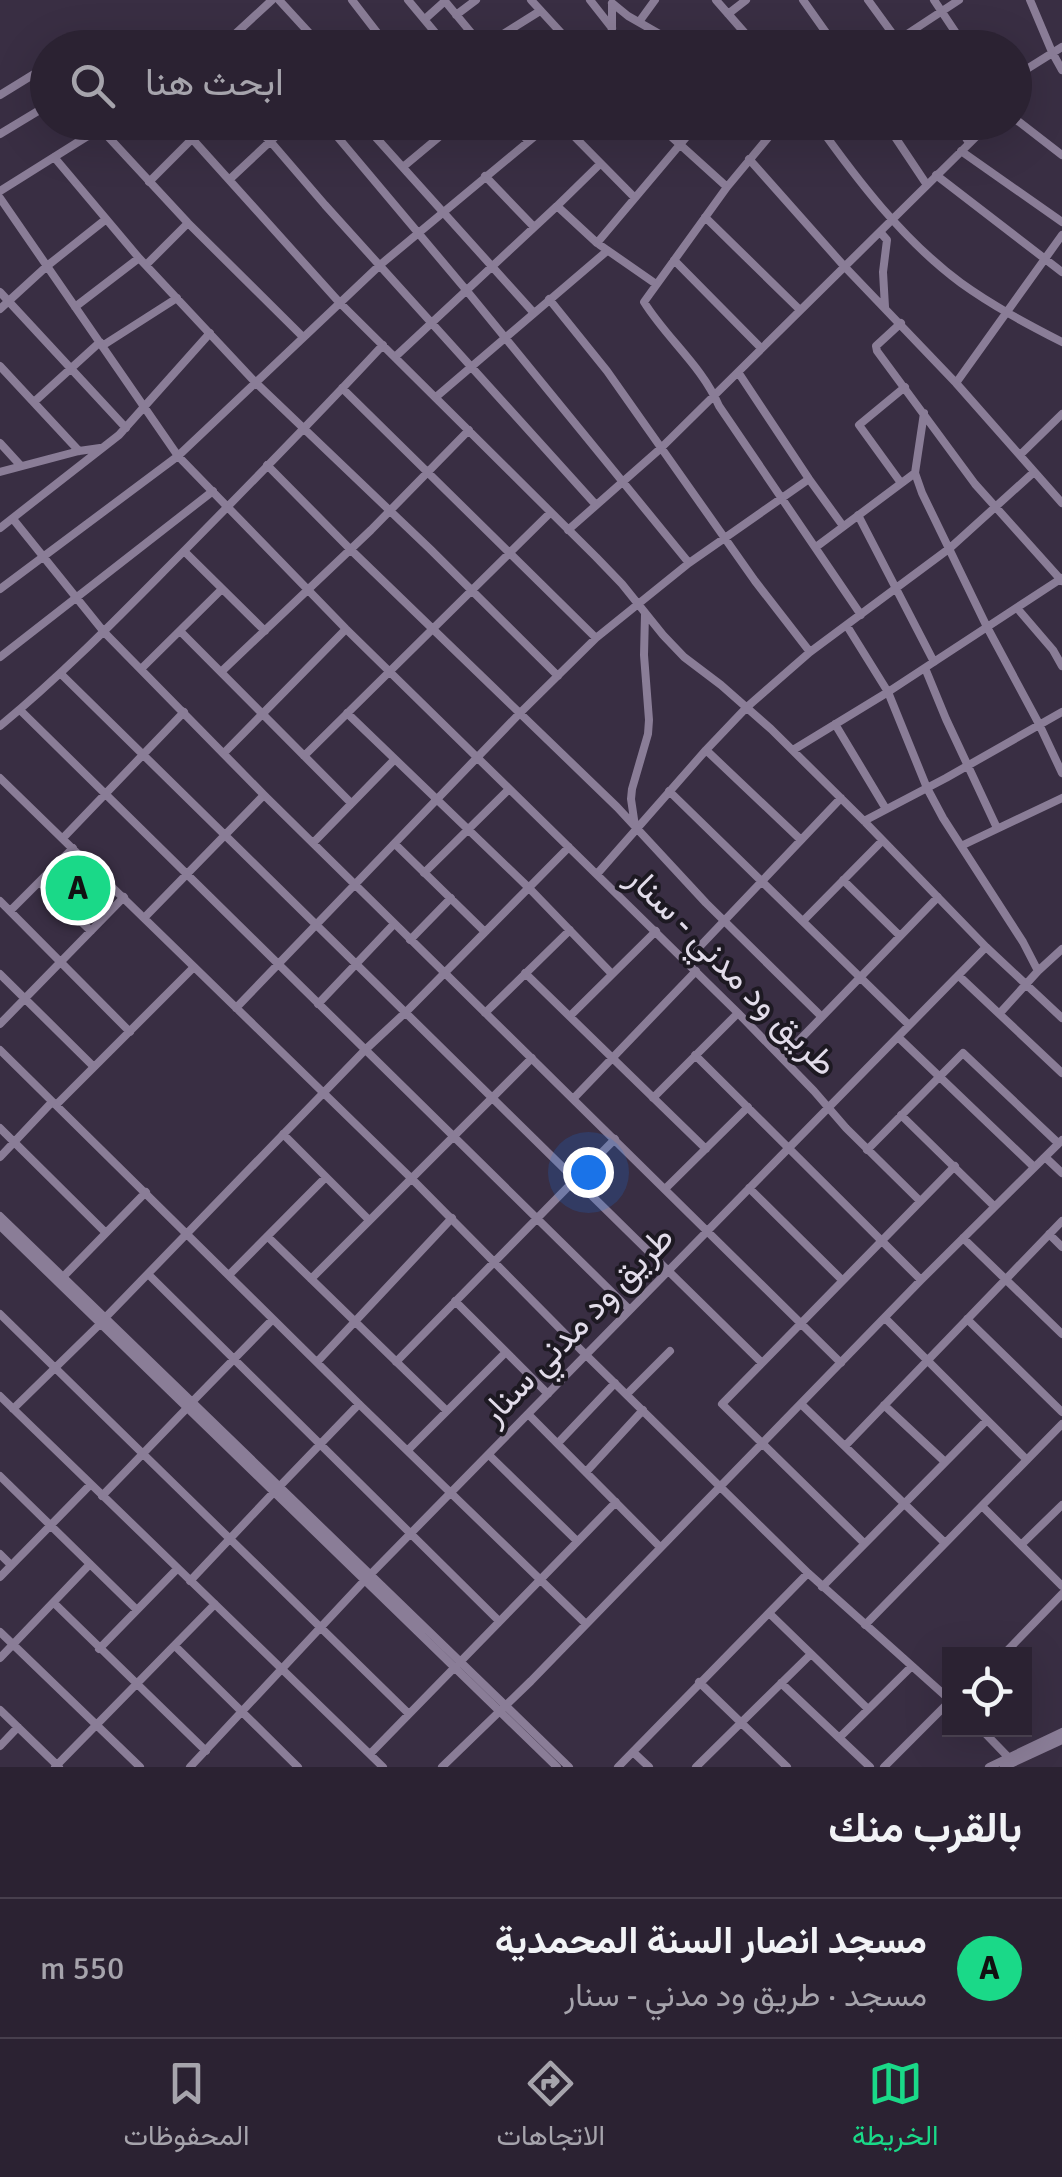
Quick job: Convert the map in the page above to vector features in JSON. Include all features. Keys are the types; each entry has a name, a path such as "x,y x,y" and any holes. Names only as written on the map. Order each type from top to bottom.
{"street":[{"path":"241,29 276,0 305,30"},
{"path":"352,0 375,30"},
{"path":"408,0 434,30"},
{"path":"456,14 476,0"},
{"path":"531,0 558,30"},
{"path":"590,0 612,29"},
{"path":"639,22 656,0"},
{"path":"716,0 742,30"},
{"path":"728,14 746,0"},
{"path":"803,0 824,30"},
{"path":"868,0 890,30"},
{"path":"934,0 955,30"},
{"path":"918,30 958,0"},
{"path":"1030,0 1062,70"},
{"path":"425,19 445,1 469,30"},
{"path":"612,2 612,29"},
{"path":"612,2 653,30"},
{"path":"509,30 540,10"},
{"path":"1032,65 1062,47"},
{"path":"0,95 30,77"},
{"path":"0,134 30,116"},
{"path":"1032,132 1062,156"},
{"name":"طريق ود مدني - سنار","path":"82,140 0,195 178,456 346,630 656,931 920,1201"},
{"path":"111,140 302,336"},
{"path":"148,182 191,140"},
{"path":"193,140 339,302 638,602 684,657 793,750 986,948 1062,1018"},
{"path":"340,140 688,563"},
{"path":"378,140 533,312"},
{"path":"402,167 435,140"},
{"path":"577,140 635,198"},
{"path":"675,140 727,187"},
{"path":"597,243 684,140"},
{"path":"765,140 644,302 702,374 861,615"},
{"path":"829,140 892,220 960,282 1008,314 1062,342"},
{"path":"897,140 927,184"},
{"path":"568,530 660,449 973,140"},
{"path":"230,179 270,141 596,505"},
{"path":"0,588 178,456 380,264 528,141"},
{"path":"961,151 1062,222"},
{"path":"54,157 142,262 255,382 558,676"},
{"path":"749,160 1061,500"},
{"path":"395,357 600,164"},
{"path":"936,174 1062,272"},
{"path":"485,176 534,227"},
{"path":"557,206 597,243 656,284"},
{"path":"705,217 800,310"},
{"path":"0,309 105,220"},
{"path":"75,307 142,262 188,223"},
{"path":"880,232 887,240 883,272 885,307"},
{"path":"956,383 1062,235"},
{"path":"436,397 608,251"},
{"path":"674,260 761,348"},
{"path":"0,292 126,428"},
{"path":"34,402 101,344 177,298"},
{"path":"550,299 607,371 810,652"},
{"path":"793,750 1062,580 995,510 877,351 876,346 900,322"},
{"path":"0,528 126,428 210,334"},
{"path":"0,726 62,674 383,345"},
{"path":"0,366 79,450"},
{"path":"738,372 844,526"},
{"path":"901,483 859,425 905,387"},
{"path":"342,388 596,638"},
{"path":"924,414 915,473 931,513 1062,773"},
{"path":"1020,456 1062,414"},
{"path":"221,672 391,510 468,430"},
{"path":"0,443 21,466"},
{"path":"0,472 100,448"},
{"name":"طريق ود مدني - سنار","path":"267,466 617,807 636,830"},
{"name":"طريق ود مدني - سنار","path":"597,874 747,707 810,652 950,548 1034,472"},
{"path":"816,548 915,473"},
{"path":"236,1008 596,638 688,563 809,480"},
{"path":"0,656 214,491"},
{"path":"304,756 550,512"},
{"path":"858,515 934,662"},
{"path":"13,518 104,632 264,796 841,1363"},
{"path":"184,551 265,631"},
{"path":"141,669 222,589"},
{"path":"1017,608 1062,666"},
{"path":"646,614 644,656 649,720 632,789 636,830 821,1016"},
{"path":"846,626 888,692 927,788 1038,970"},
{"path":"224,753 346,630"},
{"path":"180,631 351,803"},
{"path":"925,668 997,828"},
{"path":"62,674 762,1363"},
{"path":"20,710 630,1310"},
{"path":"63,838 184,712"},
{"path":"864,821 1062,712"},
{"path":"348,713 612,974"},
{"path":"835,724 886,809"},
{"path":"706,750 801,840"},
{"path":"313,843 395,759"},
{"path":"0,778 324,1092 822,1587 942,1693"},
{"path":"424,873 509,789"},
{"path":"669,791 910,1025"},
{"path":"145,917 264,796"},
{"path":"686,961 841,798"},
{"path":"961,846 1062,798"},
{"path":"804,920 882,840"},
{"path":"395,844 485,932"},
{"path":"14,1409 569,847"},
{"path":"10,911 73,848"},
{"path":"843,880 900,936"},
{"path":"40,882 91,930"},
{"path":"0,1024 124,897"},
{"path":"410,940 451,898"},
{"path":"782,1058 938,898"},
{"path":"0,901 130,1032"},
{"path":"318,1004 394,924"},
{"path":"485,1013 570,930"},
{"path":"570,1016 656,931"},
{"name":"طريق ود مدني سنار","path":"367,1579 986,948"},
{"path":"1000,1013 1062,949"},
{"path":"0,1156 194,967"},
{"path":"574,1099 696,972"},
{"path":"525,973 706,1149"},
{"path":"0,974 94,1067"},
{"path":"958,976 1062,1073"},
{"path":"653,1098 738,1013"},
{"path":"898,1037 1034,1168"},
{"path":"0,1050 586,1624"},
{"path":"442,1767 1060,1142 964,1053 867,1150"},
{"path":"695,1055 921,1280"},
{"path":"311,1279 532,1058"},
{"path":"665,1189 748,1107"},
{"path":"901,1115 994,1206"},
{"path":"0,1128 106,1233"},
{"path":"282,1134 369,1220"},
{"path":"396,1362 614,1140"},
{"path":"1045,1156 1062,1172"},
{"path":"864,1544 722,1404 954,1166"},
{"path":"229,1275 326,1177"},
{"path":"749,1188 842,1280"},
{"path":"64,1276 146,1192"},
{"path":"0,1216 64,1276 103,1321"},
{"path":"317,1362 452,1218"},
{"path":"845,1446 1062,1222"},
{"path":"2,1231 190,1405 458,1664 557,1767"},
{"path":"1049,1234 1062,1247"},
{"path":"268,1237 447,1411"},
{"path":"963,1238 1062,1334"},
{"path":"148,1274 499,1621"},
{"path":"455,1301 548,1394"},
{"path":"0,1314 409,1714"},
{"path":"885,1318 1027,1460"},
{"path":"102,1496 273,1319"},
{"path":"966,1319 1062,1412"},
{"path":"627,1394 670,1351"},
{"path":"408,1450 506,1352"},
{"path":"558,1443 615,1382"},
{"path":"1,1398 383,1767"},
{"path":"190,1580 359,1404"},
{"path":"801,1404 944,1543"},
{"path":"884,1405 944,1461"},
{"path":"586,1472 642,1410"},
{"path":"528,1414 660,1548"},
{"path":"822,1587 987,1420"},
{"path":"865,1625 1062,1424"},
{"path":"489,1455 577,1541"},
{"path":"0,1476 136,1610"},
{"path":"0,1577 90,1484"},
{"path":"366,1767 409,1714 616,1502"},
{"path":"1022,1544 1062,1505"},
{"path":"983,1508 1062,1586"},
{"path":"0,1554 11,1565"},
{"path":"0,1658 90,1564"},
{"path":"99,1649 177,1568"},
{"path":"618,1767 808,1573"},
{"path":"190,1767 367,1579"},
{"path":"1011,1647 1062,1594"},
{"path":"54,1603 206,1751"},
{"path":"0,1710 57,1766 215,1604"},
{"path":"769,1613 868,1709"},
{"path":"0,1632 140,1767"},
{"path":"175,1646 298,1767"},
{"path":"696,1767 810,1654"},
{"path":"840,1738 912,1666"},
{"path":"700,1682 787,1767"},
{"path":"782,1684 870,1767"},
{"path":"502,1708 568,1767"},
{"path":"884,1767 942,1708"},
{"path":"0,1746 18,1728"},
{"path":"989,1767 1009,1763 1062,1736"},
{"path":"988,1737 1009,1763"},
{"path":"633,1752 649,1767"},
{"path":"278,1767 288,1757"},
{"path":"450,1759 458,1767"}],"place":[{"name":"مسجد انصار السنة المحمدية","path":"78,888"}]}
